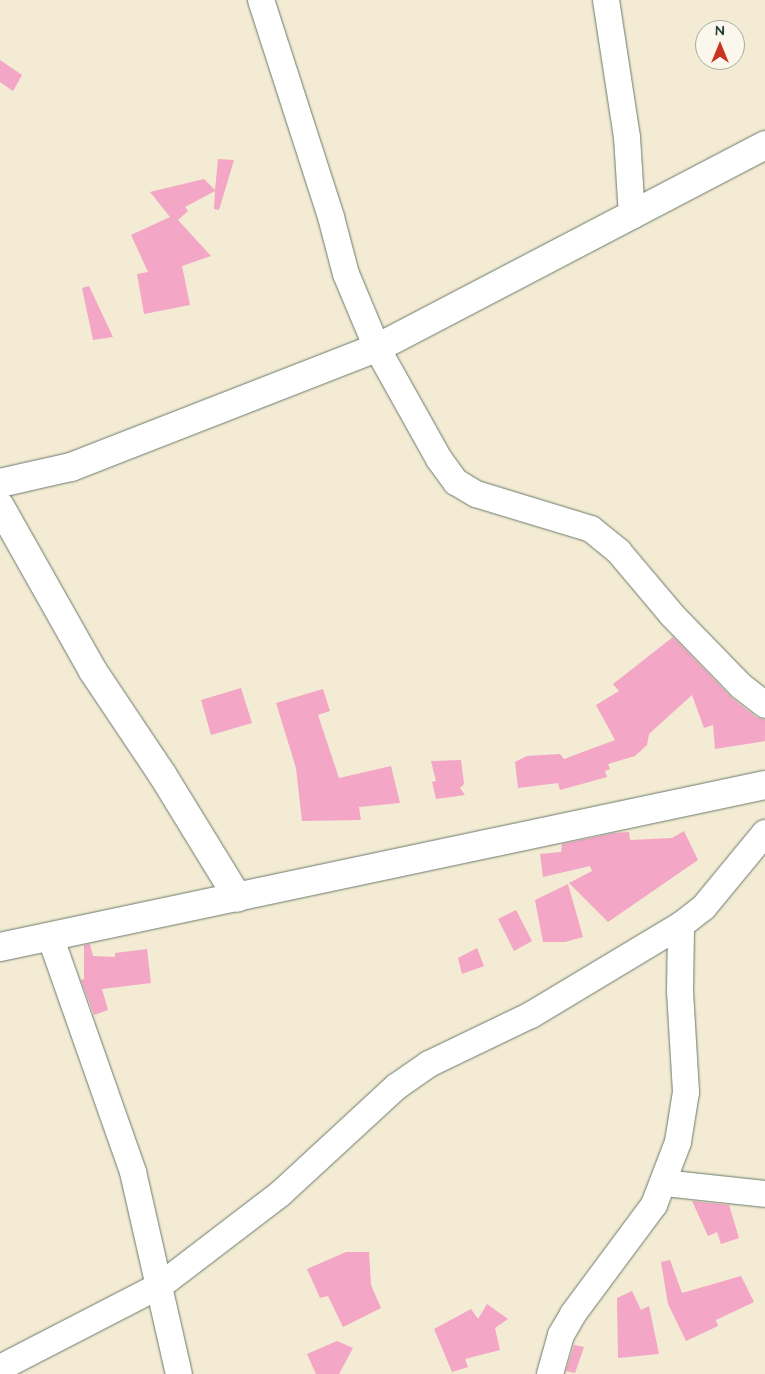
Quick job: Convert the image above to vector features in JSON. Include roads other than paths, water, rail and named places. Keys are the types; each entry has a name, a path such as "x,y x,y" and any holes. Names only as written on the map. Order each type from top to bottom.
{"street":[{"path":"261,0 313,160 346,274 377,348 439,459 456,482 476,494 591,529 619,552 672,615 742,686 765,705"},
{"path":"606,0 627,137 632,216"},
{"path":"0,483 71,467 377,348 765,145"},
{"path":"0,506 92,671 162,774 238,898"},
{"path":"0,947 765,785"},
{"path":"0,1368 161,1285 280,1194 396,1087 429,1064 531,1015 681,925 704,907 765,833"},
{"path":"550,1374 561,1335 573,1314 654,1205 664,1183 678,1142 686,1092 680,992 681,925"},
{"path":"50,936 133,1172 161,1285 180,1374"},
{"path":"664,1183 765,1194"}]}
